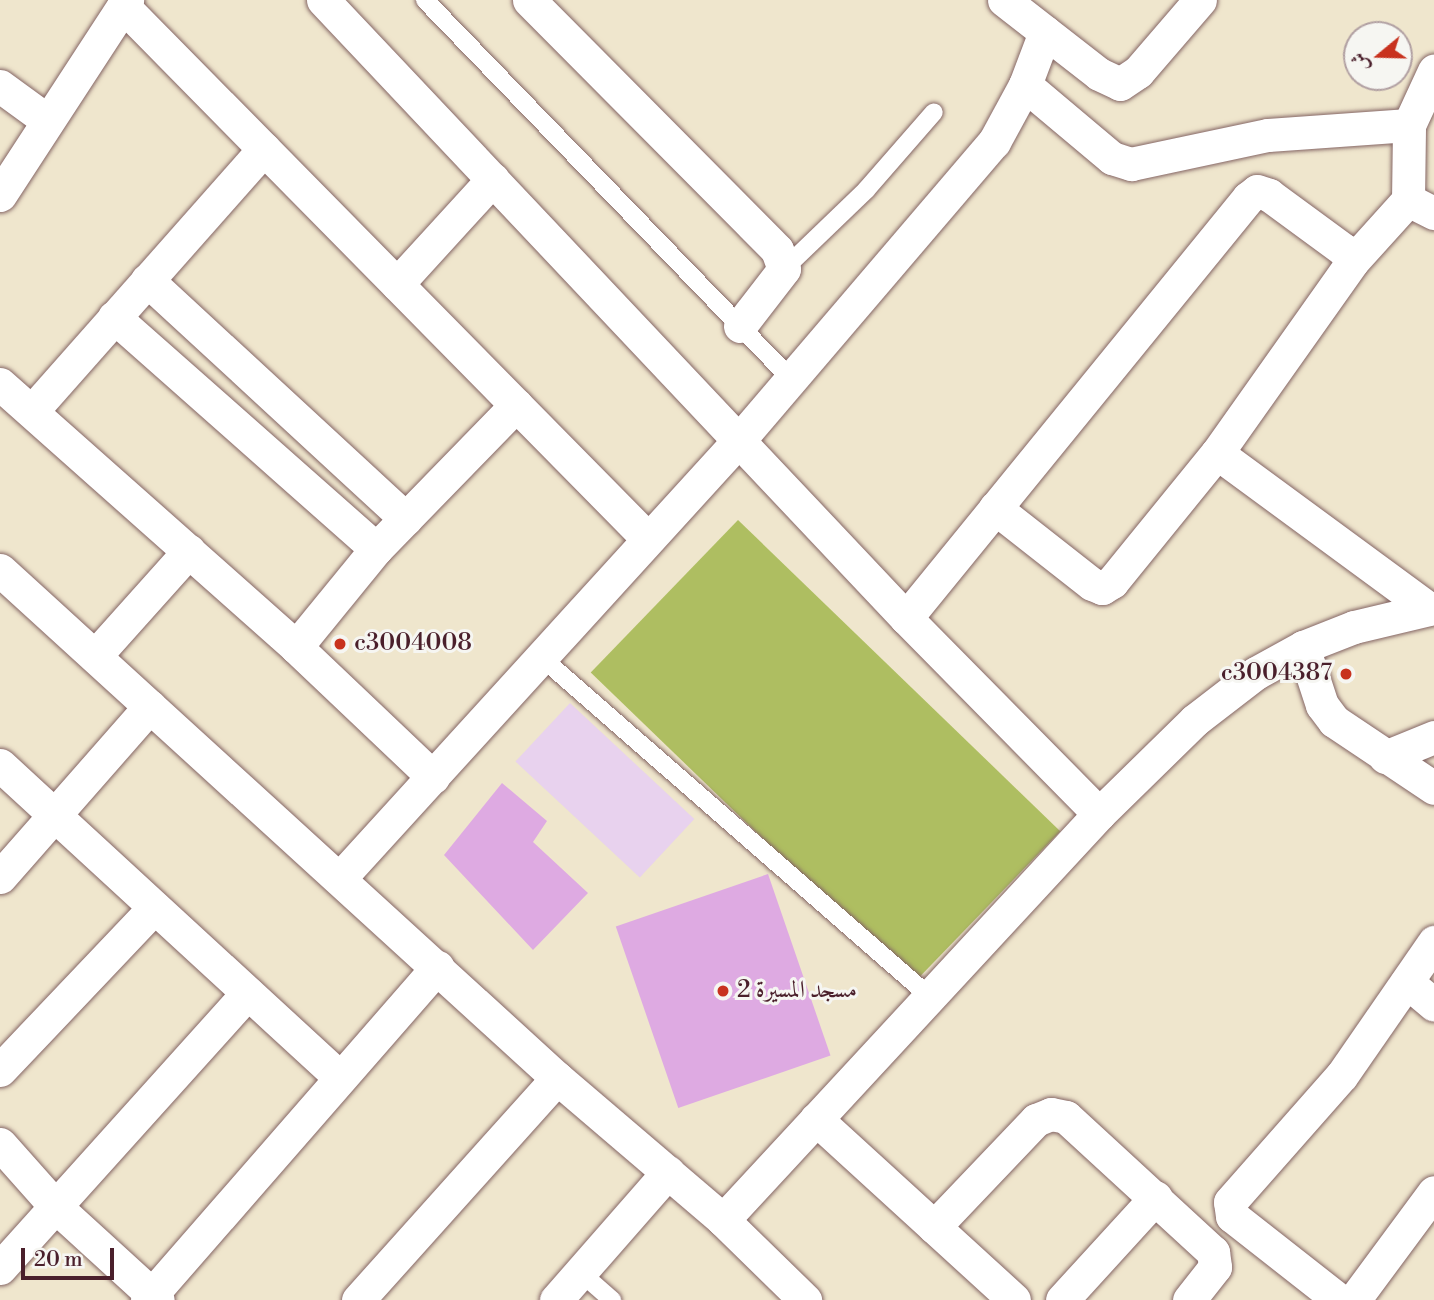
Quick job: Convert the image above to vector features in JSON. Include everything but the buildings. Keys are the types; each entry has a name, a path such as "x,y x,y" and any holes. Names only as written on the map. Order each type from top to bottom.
{"street":[{"path":"323,0 906,618 1099,814"},
{"path":"529,0 777,250 784,269 740,326"},
{"path":"1004,0 1099,74 1120,84 1138,72 1200,0"},
{"path":"0,195 125,3 264,149 648,539"},
{"path":"340,878 740,439 994,142 1025,85 1045,32"},
{"path":"995,508 1102,588 1112,582 1217,453 1352,262 1421,206 1409,125 1434,71"},
{"path":"1025,85 1112,158 1131,164 1268,135 1409,125"},
{"path":"0,86 48,121"},
{"path":"32,411 264,149"},
{"path":"397,284 494,179"},
{"path":"906,618 1257,191 1269,195 1333,242 1352,262"},
{"path":"147,280 405,519"},
{"path":"114,317 376,549"},
{"path":"0,384 296,647 433,777"},
{"path":"296,647 376,549 516,405"},
{"path":"1217,453 1431,608"},
{"path":"95,656 189,551"},
{"path":"0,570 557,1078 723,1220 789,1295"},
{"path":"723,1220 1099,814 1195,720 1256,673 1303,647 1354,627 1431,608"},
{"path":"1303,647 1322,705 1334,721 1434,788"},
{"path":"0,877 150,706"},
{"path":"1385,757 1434,737"},
{"path":"0,765 338,1076"},
{"path":"0,1070 155,908"},
{"path":"1339,1300 1233,1216 1230,1202 1342,1075 1434,942"},
{"path":"0,1143 55,1206 153,1298 338,1076 437,967"},
{"path":"1407,982 1434,1005"},
{"path":"0,1268 248,993"},
{"path":"358,1300 557,1078"},
{"path":"933,1227 1036,1120 1051,1114 1066,1117 1156,1196 1217,1259 1189,1300"},
{"path":"816,1119 1014,1300"},
{"path":"558,1299 667,1172"},
{"path":"1354,1300 1434,1192"},
{"path":"1062,1300 1156,1196"}],"lane":[{"path":"425,0 792,379"},
{"path":"784,269 866,190 934,112"},
{"path":"541,657 930,997"},
{"path":"580,1272 612,1300"}],"shaded area":[{"path":"570,703 694,819 640,877 515,762"}],"green space":[{"path":"738,520 1060,831 913,984 591,673"}],"place":[{"name":"c3004008","path":"340,644"},
{"name":"c3004387","path":"1346,674"},
{"name":"مسجد المسيرة 2","path":"723,991"}]}
